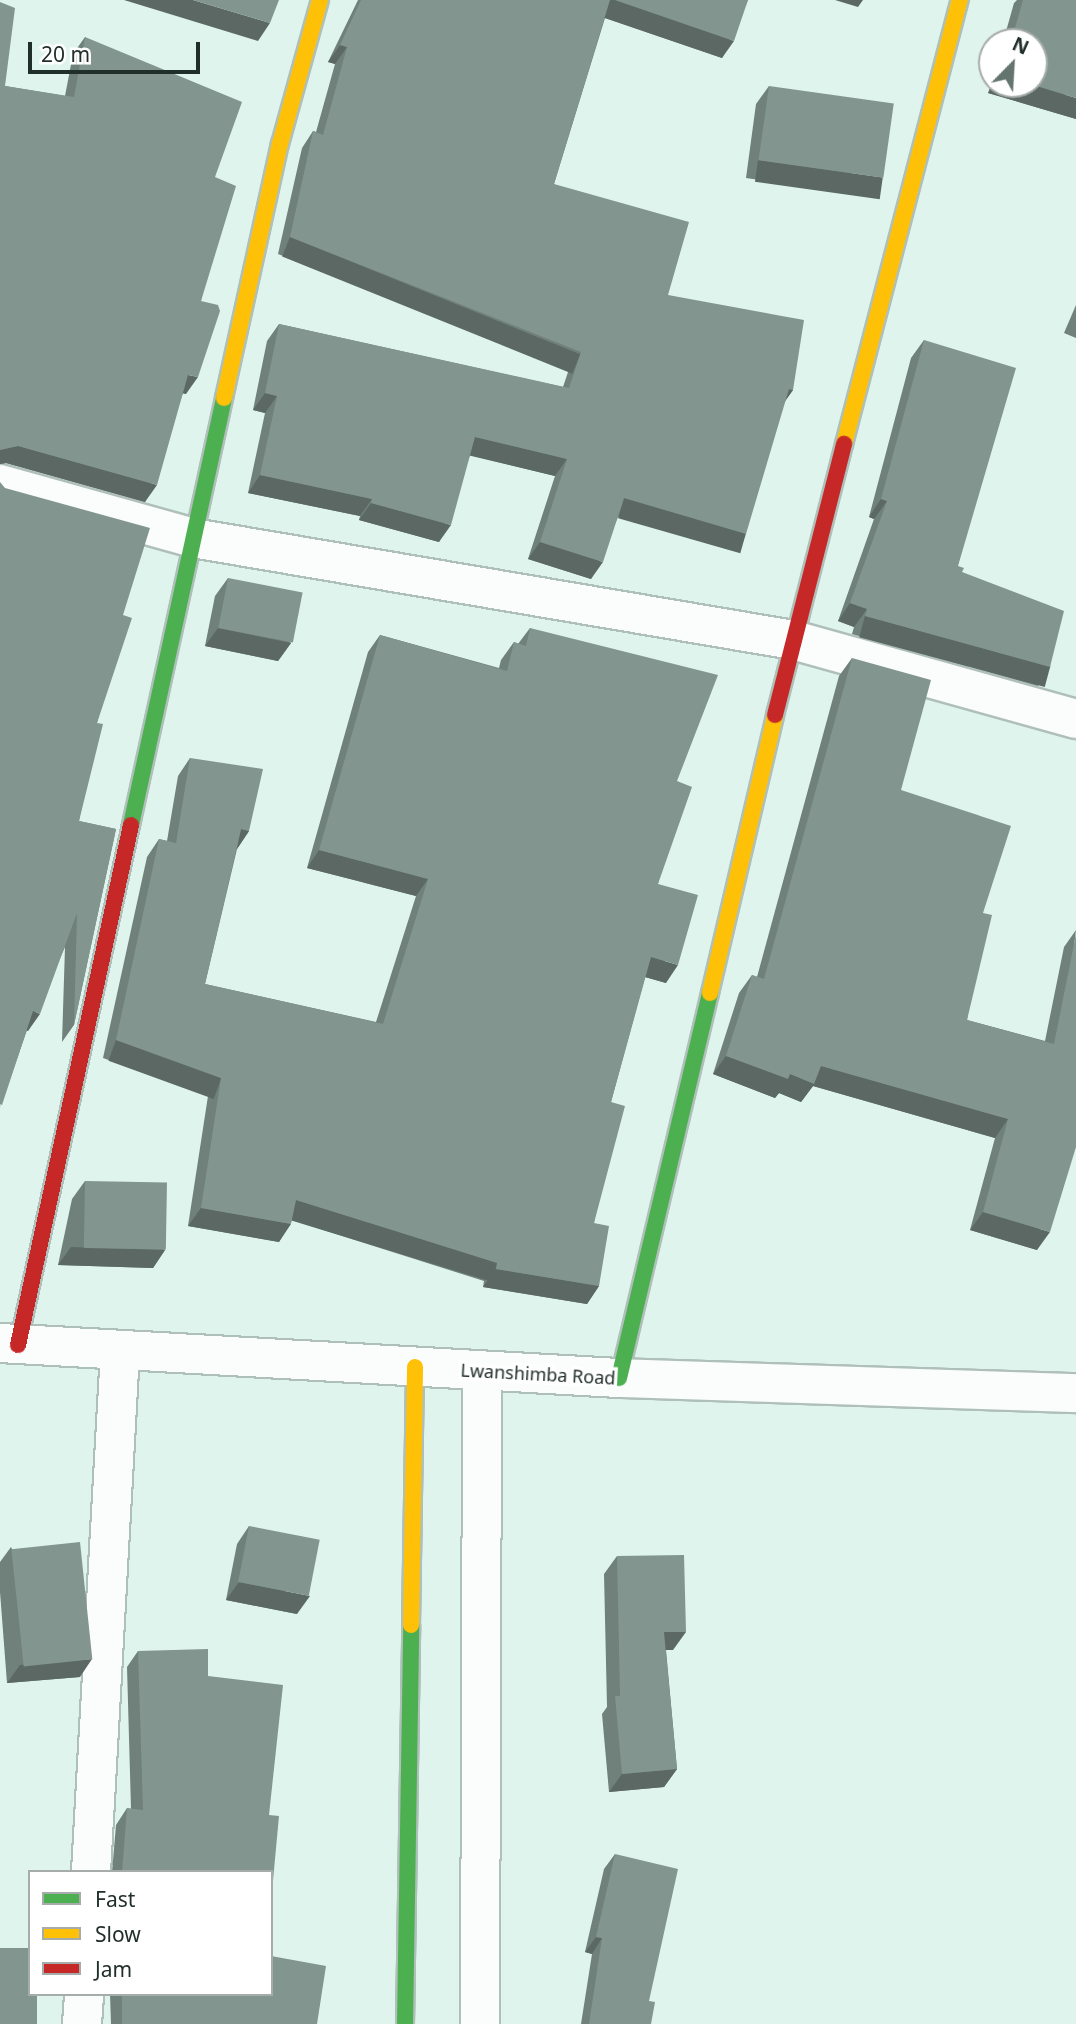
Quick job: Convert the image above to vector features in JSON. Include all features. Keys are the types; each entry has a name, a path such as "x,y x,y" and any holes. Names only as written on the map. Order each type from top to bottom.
{"street":[{"path":"9,1344 280,145 320,0"},
{"path":"619,1378 793,640 960,0"},
{"path":"0,484 193,538 793,640 1076,719"},
{"name":"Lwanshimba Road","path":"9,1344 619,1378 1076,1393"},
{"path":"91,1870 120,1350"},
{"path":"405,2024 415,1367"},
{"path":"480,2024 482,1371"},
{"path":"82,2024 84,1996"}],"building":[{"path":"193,0 279,0 270,23"},
{"path":"361,0 610,0 554,184 689,222 668,295 804,320 793,390 789,389 746,534 624,498 603,562 540,542 567,459 475,437 451,525 371,503 372,499 260,475 277,396 265,393 279,324 569,388 581,352 290,237 313,131 323,135 347,47 340,45"},
{"path":"615,0 748,0 734,41"},
{"path":"1023,0 1076,0 1076,98 1048,89 1048,28 1015,28"},
{"path":"0,2 15,8 5,86 74,97 85,37 242,102 215,177 236,186 201,301 218,305 220,311 198,377 188,375 157,485 18,446 0,450"},
{"path":"769,86 894,104 883,178 759,160"},
{"path":"924,340 1016,368 958,566 964,568 962,572 1064,611 1050,667 865,616 867,609 850,603 887,501 881,499"},
{"path":"0,482 5,488 150,528 123,615 132,618 97,723 103,724 79,821 116,829 74,1025 77,913 40,1014 33,1011 2,1105 0,1104"},
{"path":"228,578 303,593 293,643 218,628"},
{"path":"530,628 718,675 677,781 692,787 658,884 698,895 678,965 651,957 611,1102 625,1106 594,1223 609,1226 599,1286 496,1269 497,1263 296,1200 291,1224 201,1208 221,1078 116,1040 159,839 176,843 190,758 263,769 249,831 241,829 205,984 383,1024 428,879 319,850 380,635 507,671 514,642 526,646"},
{"path":"852,658 931,680 901,790 1011,826 983,913 992,915 967,1020 1054,1044 1076,934 1076,1147 1050,1232 983,1212 1008,1119 821,1066 814,1084 790,1074 788,1079 726,1056 752,975 764,979"},
{"path":"85,1181 167,1182 166,1249 84,1248"},
{"path":"249,1526 320,1540 309,1596 238,1582"},
{"path":"80,1542 92,1659 24,1667 11,1549"},
{"path":"684,1555 686,1632 664,1632 677,1769 622,1774 615,1696 620,1696 617,1556"},
{"path":"208,1649 208,1676 283,1685 269,1815 279,1816 273,1880 273,1870 122,1870 127,1808 143,1810 138,1651"},
{"path":"615,1854 678,1869 649,2001 655,2002 651,2024 589,2024 602,1938 596,1937"},
{"path":"0,1948 28,1948 28,1996 37,1996 37,2024 0,2024"},
{"path":"273,1956 326,1966 317,2024 122,2024 122,1996 273,1996"}],"traffic: fast":[{"path":"131,825 224,398"},
{"path":"619,1378 710,993"},
{"path":"405,2024 411,1625"}],"traffic: slow":[{"path":"224,398 280,144 320,0"},
{"path":"844,444 960,0"},
{"path":"710,993 775,715"},
{"path":"411,1625 415,1367"}],"traffic: jam":[{"path":"775,715 844,444"},
{"path":"18,1345 131,825"}]}
